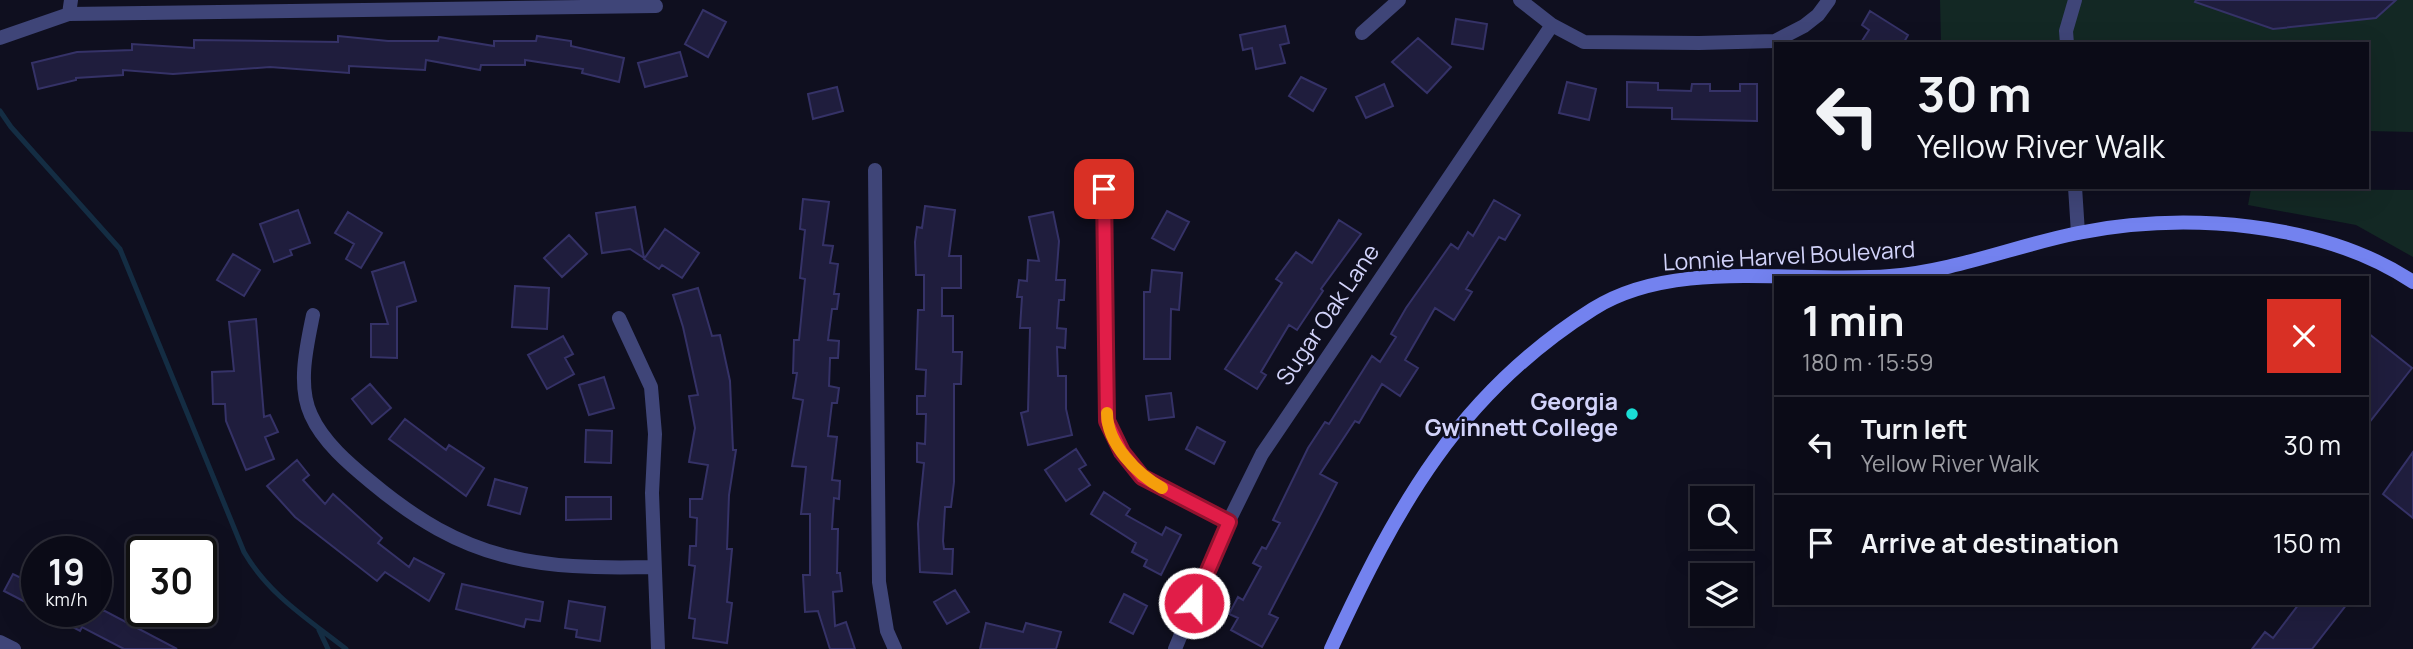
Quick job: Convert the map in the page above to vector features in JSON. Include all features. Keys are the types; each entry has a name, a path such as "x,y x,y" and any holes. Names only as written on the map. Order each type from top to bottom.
{"street":[{"path":"1362,33 1399,0"},
{"path":"1520,0 1552,25 1584,42 1775,41 1804,26 1829,0"},
{"path":"2067,42 2066,31 2075,0"},
{"path":"0,38 70,7 656,6"},
{"name":"Sugar Oak Lane","path":"1175,649 1229,522 1262,454 1552,25"},
{"path":"875,170 879,582 887,631 895,649"},
{"path":"1104,189 1107,421 1122,452 1142,477 1229,522"},
{"path":"2075,189 2078,233"},
{"name":"Lonnie Harvel Boulevard","path":"1889,276 1953,267 2078,233 2148,225 2223,225 2276,230 2311,237 2349,250 2413,282"},
{"name":"Lonnie Harvel Boulevard","path":"1331,649 1386,536 1451,433 1535,349 1597,306 1653,284 1681,280 1774,278"},
{"path":"313,315 304,378 310,415 344,460 401,508 456,541 495,556 551,566 596,569 654,567"},
{"path":"619,318 651,387 658,649"},
{"path":"0,642 14,649"}],"green space":[{"path":"1940,0 2413,0 2413,132 2369,131 2369,42 1941,42"},
{"path":"2251,189 2413,190 2413,257 2356,225 2248,205"}],"building":[{"path":"2396,0 2376,18 2273,29 2195,2"},
{"path":"703,10 726,22 708,57 685,44"},
{"path":"1870,11 1908,35 1904,42 1861,42 1869,30 1862,25"},
{"path":"1456,19 1487,24 1483,49 1452,44"},
{"path":"1285,26 1289,43 1280,45 1285,63 1256,69 1252,48 1243,50 1240,35"},
{"path":"338,36 388,41 438,41 439,37 494,46 494,41 536,41 537,36 571,41 571,46 624,58 619,82 582,73 583,69 525,60 525,65 481,65 480,70 426,60 425,70 349,66 349,73 270,67 173,74 123,70 123,75 76,78 38,89 32,63 77,52 132,50 132,44 194,48 194,40 338,42"},
{"path":"1418,38 1451,67 1427,93 1392,62"},
{"path":"680,52 687,76 645,87 638,63"},
{"path":"1301,77 1326,89 1313,111 1289,96"},
{"path":"1567,82 1596,89 1589,120 1559,113"},
{"path":"1627,82 1658,83 1658,90 1691,91 1692,84 1710,84 1710,91 1740,91 1740,84 1757,84 1757,121 1672,119 1672,108 1627,107"},
{"path":"1384,84 1393,106 1366,118 1356,97"},
{"path":"837,87 843,111 813,119 808,94"},
{"path":"803,199 829,202 823,245 833,246 830,263 838,264 834,294 839,294 837,309 832,309 828,340 839,341 838,358 830,358 829,386 839,388 837,403 832,403 828,436 837,437 832,480 840,481 839,499 834,498 832,529 838,529 837,573 840,573 842,591 833,592 835,626 846,622 855,649 830,649 818,611 805,612 803,575 810,575 810,514 801,514 806,467 792,466 803,400 793,398 797,373 793,373 794,340 799,340 805,279 800,278 805,230 800,229"},
{"path":"1494,200 1520,215 1505,240 1499,237 1466,289 1472,292 1454,320 1435,308 1405,360 1418,368 1400,396 1382,384 1359,423 1355,421 1320,474 1337,483 1269,614 1278,618 1262,647 1231,630 1238,618 1229,614 1238,597 1243,600 1261,567 1253,563 1262,547 1266,549 1280,523 1273,520 1308,448 1325,422 1329,424 1372,356 1380,362 1396,337 1391,334 1406,308 1451,244 1458,249 1468,232 1473,236"},
{"path":"925,206 955,210 949,256 961,256 961,288 942,288 942,316 953,316 953,352 962,352 961,384 954,384 954,482 951,507 945,507 943,541 944,549 953,549 952,574 920,572 918,524 924,463 917,462 917,443 925,444 926,414 917,414 917,396 925,396 926,370 916,369 918,310 924,310 924,275 916,275 915,242 917,227 922,228"},
{"path":"635,207 644,258 630,249 602,253 596,213"},
{"path":"298,210 310,243 290,250 292,255 274,262 260,224"},
{"path":"1167,211 1189,222 1174,250 1152,238"},
{"path":"348,212 382,233 361,268 346,259 354,244 335,233"},
{"path":"1053,212 1059,241 1056,280 1065,280 1064,300 1059,300 1057,328 1066,329 1065,348 1057,347 1058,376 1066,376 1066,409 1072,435 1028,445 1021,413 1028,411 1030,328 1020,328 1022,297 1017,297 1019,280 1027,281 1028,260 1039,261 1029,217"},
{"path":"1339,220 1361,234 1321,289 1323,291 1297,330 1289,325 1261,372 1266,375 1257,389 1225,369 1282,283 1276,279 1296,252 1312,263"},
{"path":"665,229 699,253 682,278 662,265 659,269 644,259"},
{"path":"569,235 587,254 562,277 544,258"},
{"path":"233,254 260,270 244,296 217,280"},
{"path":"404,262 416,301 397,307 397,358 371,357 371,324 388,324 372,272"},
{"path":"1152,270 1182,273 1179,310 1171,309 1170,359 1144,359 1144,292 1150,292"},
{"path":"515,286 549,288 547,329 512,327"},
{"path":"698,288 712,336 720,335 730,381 733,450 736,450 729,495 727,549 732,549 727,602 732,603 727,643 693,638 695,619 689,618 695,566 689,565 690,546 696,546 697,518 690,517 690,499 702,499 708,465 689,462 695,428 689,396 698,395 673,295"},
{"path":"256,319 264,417 270,415 278,432 265,437 274,459 246,470 226,421 225,404 213,404 212,372 234,371 229,322"},
{"path":"2369,334 2412,368 2369,423"},
{"path":"563,336 573,354 565,358 574,374 547,389 528,355"},
{"path":"604,377 614,408 589,415 579,385"},
{"path":"370,384 391,408 372,424 352,399"},
{"path":"1171,393 1174,417 1149,420 1146,396"},
{"path":"405,419 446,450 449,445 484,468 466,496 389,439"},
{"path":"1197,427 1225,442 1214,464 1186,449"},
{"path":"586,430 612,431 611,463 585,462"},
{"path":"1076,449 1086,465 1079,469 1090,485 1066,501 1045,470"},
{"path":"2413,452 2413,518 2383,494"},
{"path":"297,460 309,475 303,480 325,504 333,494 382,538 378,543 409,567 414,558 444,574 429,601 385,572 377,581 295,517 267,486"},
{"path":"495,479 527,488 520,514 488,505"},
{"path":"1104,492 1130,509 1126,515 1162,535 1166,527 1181,535 1161,575 1144,566 1147,560 1132,552 1136,543 1091,514"},
{"path":"566,497 611,497 611,519 566,520"},
{"path":"13,574 21,578 21,600 4,591"},
{"path":"462,584 543,602 540,621 526,619 524,627 456,609"},
{"path":"955,590 969,612 947,624 934,602"},
{"path":"1124,594 1147,606 1133,634 1110,622"},
{"path":"569,601 605,607 600,641 576,637 577,630 565,628"},
{"path":"2298,605 2346,605 2312,649 2252,649 2265,632 2273,638"},
{"path":"112,615 126,622 126,627 135,627 177,649 124,649 82,627 112,627"},
{"path":"986,623 1023,632 1026,623 1061,632 1056,649 980,649"}],"waterway":[{"path":"0,111 11,127 120,249 244,552 277,594 346,649"},
{"path":"319,630 328,649"}],"slow traffic":[{"path":"1107,413 1107,421 1122,452 1142,477 1162,488"}],"place":[{"name":"Georgia Gwinnett College","path":"1632,414"}],"route":[{"path":"1104,189 1107,421 1122,452 1142,477 1229,522 1194,603"}]}
